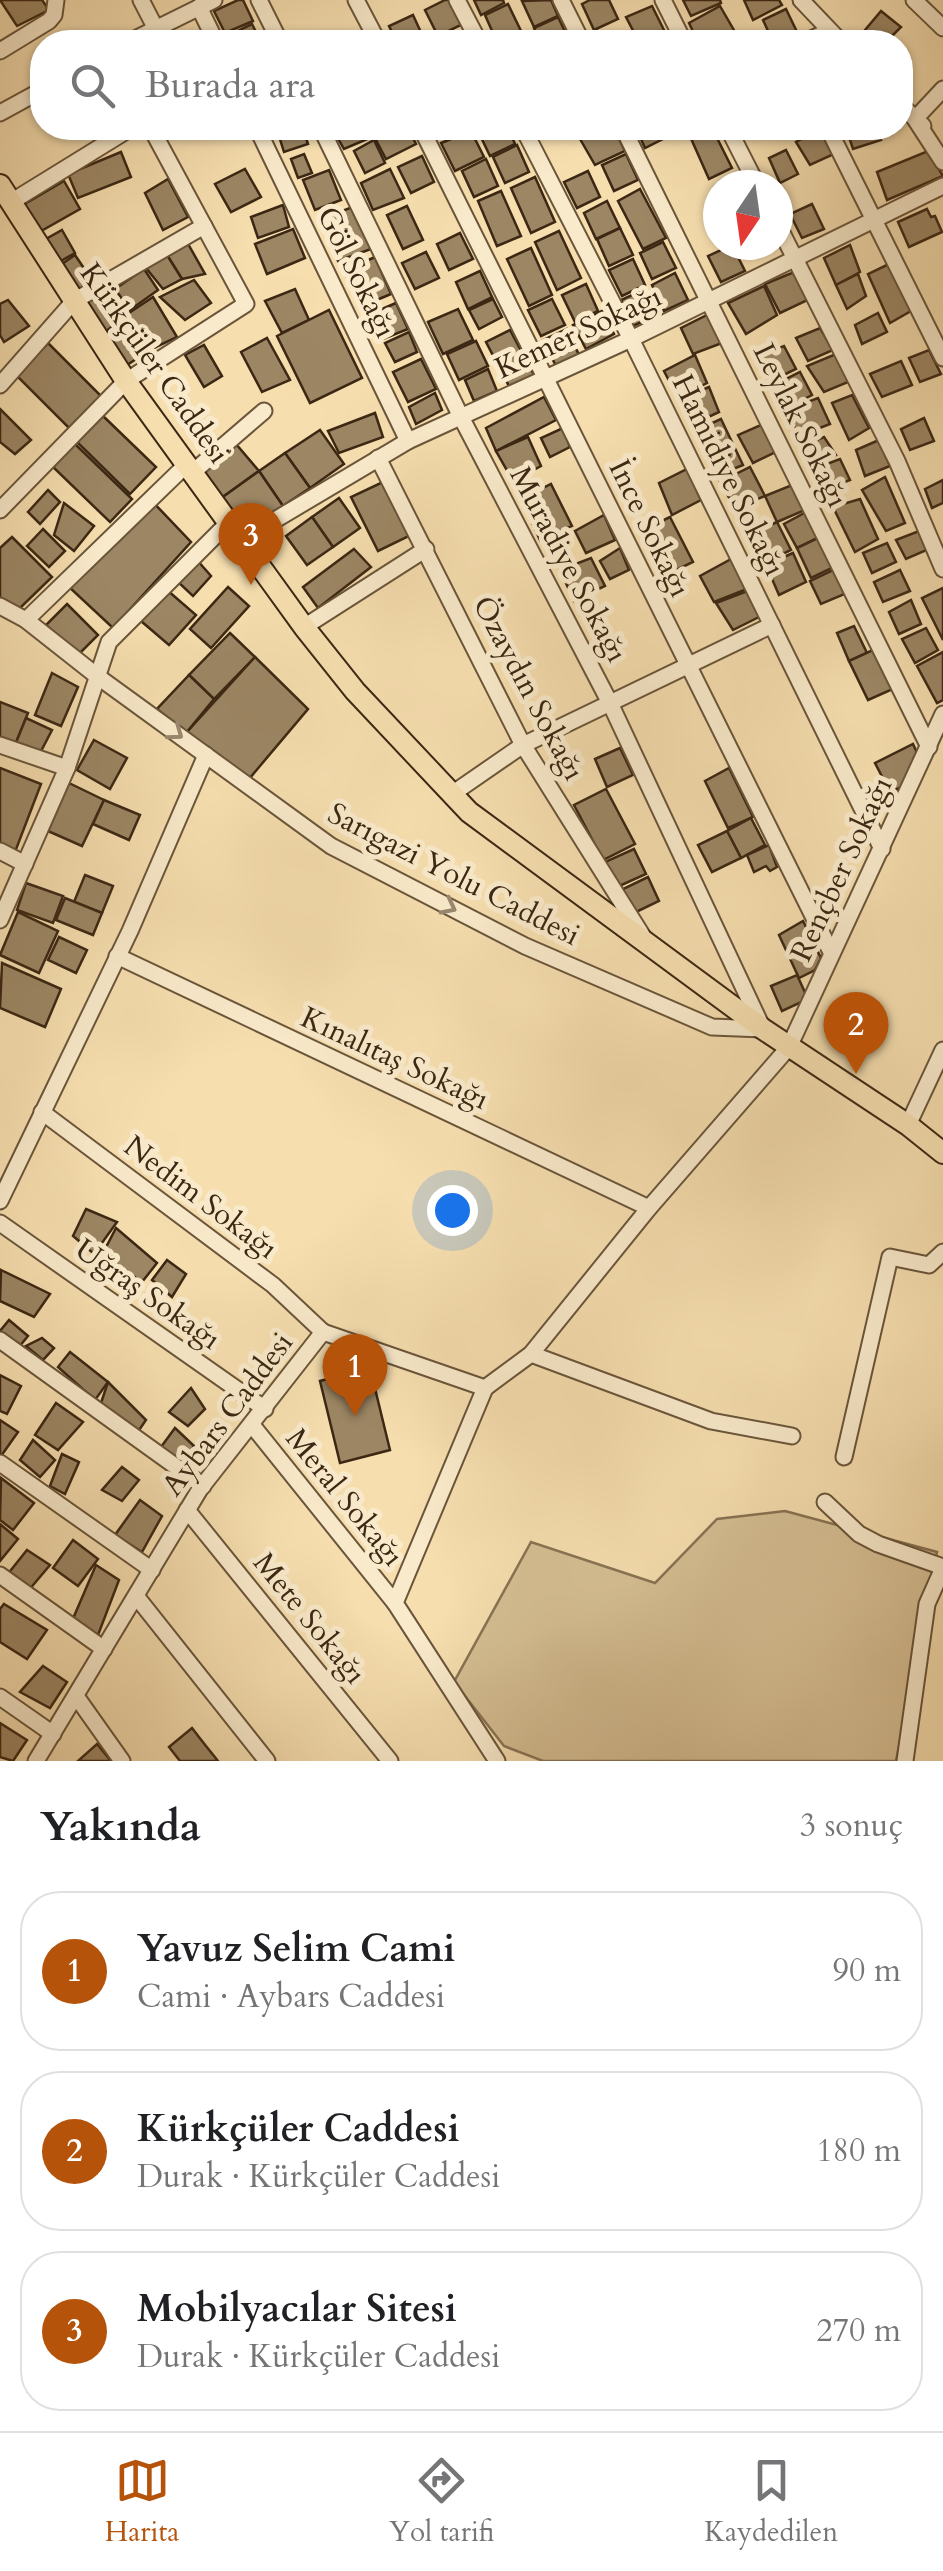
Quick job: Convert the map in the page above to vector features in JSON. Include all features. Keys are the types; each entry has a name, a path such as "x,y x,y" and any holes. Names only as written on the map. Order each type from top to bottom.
{"main road":[{"name":"Kürkçüler Caddesi","path":"5,193 126,381 304,626 355,691 468,812 789,1047 908,1125 943,1153"}],"street":[{"path":"34,30 49,21 56,0"},
{"path":"141,0 156,29 206,4 213,30"},
{"path":"259,0 274,30"},
{"path":"356,0 372,30"},
{"path":"457,0 473,30"},
{"path":"561,0 576,30"},
{"path":"663,0 678,30"},
{"path":"801,0 829,30"},
{"path":"914,0 943,28"},
{"path":"0,51 30,33"},
{"path":"915,118 943,89"},
{"path":"0,113 30,97"},
{"path":"915,118 943,144"},
{"path":"915,118 943,162"},
{"path":"5,193 108,140"},
{"path":"0,510 126,381 246,304 157,140"},
{"name":"Göl Sokağı","path":"263,140 408,441"},
{"name":"Muradiye Sokağı","path":"327,140 461,417 610,702 763,1028"},
{"name":"İnce Sokağı","path":"426,140 831,952"},
{"name":"Hamidiye Sokağı","path":"529,140 882,849"},
{"name":"Leylak Sokağı","path":"630,140 928,747"},
{"path":"734,140 750,170"},
{"path":"834,140 943,358"},
{"name":"Kemer Sokağı","path":"243,539 408,441 709,301 943,186"},
{"path":"0,384 74,301 204,226"},
{"path":"793,255 897,460 943,568"},
{"path":"26,620 190,468 264,411"},
{"name":"Özaydın Sokağı","path":"378,458 522,745 643,938"},
{"path":"0,920 67,768 109,642 229,522"},
{"path":"304,626 426,549"},
{"name":"Sarıgazi Yolu Caddesi","path":"0,606 26,620 331,846 525,946 712,1027 763,1028"},
{"path":"452,794 522,745 772,625"},
{"name":"Rençber Sokağı","path":"789,1047 943,714"},
{"path":"0,745 67,768"},
{"path":"0,1201 117,956 206,755"},
{"path":"0,851 25,864"},
{"name":"Kınalıtaş Sokağı","path":"117,956 649,1208"},
{"path":"394,1603 484,1388 531,1354 649,1208 789,1047"},
{"path":"908,1125 943,1050"},
{"name":"Nedim Sokağı","path":"42,1112 273,1285 323,1332"},
{"name":"Uğraş Sokağı","path":"0,1223 265,1410"},
{"path":"844,1458 890,1257 929,1265 943,1252"},
{"name":"Aybars Caddesi","path":"36,1761 203,1486 323,1332 484,1388"},
{"path":"0,1340 203,1486"},
{"path":"531,1354 711,1421 792,1436"},
{"name":"Meral Sokağı","path":"252,1425 394,1603 495,1761"},
{"path":"0,1463 152,1570"},
{"path":"825,1502 868,1539 943,1568 927,1604 904,1761"},
{"name":"Mete Sokağı","path":"188,1510 390,1761"},
{"path":"0,1576 104,1649"},
{"path":"136,1596 267,1761"},
{"path":"76,1696 122,1761"},
{"path":"0,1698 52,1734"}],"shaded area":[{"path":"785,1511 937,1552 896,1761 543,1761 504,1746 454,1682 531,1542 655,1583 717,1519"}],"building":[{"path":"0,0 42,0 49,10 17,26"},
{"path":"243,0 253,21 224,30 214,11"},
{"path":"450,0 461,25 435,30 425,10"},
{"path":"474,0 503,0 504,3 481,15"},
{"path":"551,0 558,16 534,27 522,1"},
{"path":"609,0 618,19 594,30 582,4"},
{"path":"683,0 720,0 721,3 691,16"},
{"path":"744,0 779,0 782,5 753,20"},
{"path":"508,4 521,30 492,30 485,15"},
{"path":"652,6 664,30 633,30 626,17"},
{"path":"720,6 734,30 692,30 689,23"},
{"path":"786,9 796,30 768,30 763,20"},
{"path":"881,11 901,27 898,30 865,30"},
{"path":"413,15 420,30 391,30 389,26"},
{"path":"558,17 564,30 535,30"},
{"path":"280,140 307,140 308,144 284,152"},
{"path":"339,140 365,140 344,149"},
{"path":"374,140 385,163 365,173 354,151"},
{"path":"376,140 414,140 416,144 386,159"},
{"path":"476,140 484,157 455,171 441,143"},
{"path":"482,140 513,140 515,144 490,156"},
{"path":"581,140 620,140 625,151 595,165"},
{"path":"641,140 661,140 645,148"},
{"path":"692,140 718,140 732,168 705,170"},
{"path":"826,140 834,154 810,165 796,142"},
{"path":"850,140 881,140 853,149"},
{"path":"517,145 529,172 505,183 493,157"},
{"path":"786,150 798,174 793,176 793,170 774,170 769,158"},
{"path":"928,151 943,176 887,200 877,172"},
{"path":"121,152 131,177 78,198 68,174"},
{"path":"304,154 312,173 298,178 291,159"},
{"path":"626,154 638,180 614,191 602,165"},
{"path":"422,156 434,182 411,193 398,167"},
{"path":"486,159 498,186 474,197 462,171"},
{"path":"245,169 261,197 231,212 215,184"},
{"path":"390,169 404,198 373,210 361,183"},
{"path":"329,170 341,200 315,210 303,180"},
{"path":"588,171 600,197 577,208 564,182"},
{"path":"535,177 555,222 531,233 511,188"},
{"path":"168,179 188,217 163,230 145,193"},
{"path":"64,181 80,209 34,235 18,208"},
{"path":"640,189 666,238 643,249 618,201"},
{"path":"501,191 521,236 497,246 478,201"},
{"path":"607,201 620,228 596,239 584,213"},
{"path":"812,204 824,229 802,238 793,213"},
{"path":"283,205 289,227 258,238 251,217"},
{"path":"355,206 371,249 338,261 321,219"},
{"path":"407,206 423,240 403,249 387,215"},
{"path":"927,209 942,232 909,247 898,222"},
{"path":"620,228 633,255 609,266 597,239"},
{"path":"293,229 305,258 267,274 255,244"},
{"path":"62,230 75,253 59,262 46,239"},
{"path":"559,231 581,278 557,290 535,242"},
{"path":"460,233 473,259 449,270 437,244"},
{"path":"187,242 205,274 182,279 167,255"},
{"path":"663,242 676,268 652,279 640,253"},
{"path":"850,245 860,272 836,285 824,258"},
{"path":"531,248 552,295 529,306 507,259"},
{"path":"426,252 439,278 415,289 402,263"},
{"path":"75,255 94,283 75,296 56,268"},
{"path":"167,255 182,279 163,289 146,268"},
{"path":"375,257 391,294 360,307 344,271"},
{"path":"633,259 645,285 622,296 609,270"},
{"path":"710,260 740,260 745,271 721,282"},
{"path":"889,264 911,311 890,323 868,274"},
{"path":"144,269 158,290 130,310 115,289"},
{"path":"799,270 814,297 780,313 765,284"},
{"path":"480,271 492,297 468,309 456,282"},
{"path":"675,273 688,300 664,311 652,285"},
{"path":"858,274 866,296 847,309 836,285"},
{"path":"194,280 211,303 185,320 160,297"},
{"path":"586,284 598,311 575,322 562,295"},
{"path":"764,286 777,315 746,334 728,303"},
{"path":"107,287 126,315 102,335 80,304"},
{"path":"295,289 309,320 282,333 265,301"},
{"path":"645,289 657,315 633,326 621,300"},
{"path":"153,297 177,337 150,350 126,315"},
{"path":"493,299 502,317 479,329 469,310"},
{"path":"552,299 565,325 541,336 528,310"},
{"path":"8,300 29,326 4,342 0,335 0,304"},
{"path":"396,303 408,329 378,341 366,316"},
{"path":"458,309 473,340 443,354 428,322"},
{"path":"329,310 362,378 310,403 277,336"},
{"path":"602,311 614,334 586,349 573,325"},
{"path":"878,313 887,332 862,344 855,325"},
{"path":"709,314 722,343 693,354 681,328"},
{"path":"126,315 150,350 124,367 102,335"},
{"path":"820,328 833,350 808,361 796,338"},
{"path":"567,329 579,355 556,366 543,340"},
{"path":"510,330 534,375 510,388 486,342"},
{"path":"409,332 417,352 395,362 385,343"},
{"path":"267,338 290,380 262,392 241,352"},
{"path":"476,341 488,366 459,380 447,354"},
{"path":"48,343 101,396 69,428 16,375"},
{"path":"204,345 222,376 204,387 185,355"},
{"path":"784,346 796,369 769,382 758,356"},
{"path":"929,350 941,374 920,382 909,358"},
{"path":"836,354 853,380 824,392 807,366"},
{"path":"695,355 707,383 678,398 664,371"},
{"path":"421,359 436,389 408,402 393,372"},
{"path":"901,361 912,385 882,397 870,374"},
{"path":"488,369 497,391 474,401 465,380"},
{"path":"800,372 812,395 783,410 770,387"},
{"path":"709,387 719,412 691,425 679,400"},
{"path":"435,393 442,410 416,424 409,407"},
{"path":"852,395 869,428 849,440 832,403"},
{"path":"544,397 556,420 496,451 486,428"},
{"path":"818,398 830,424 799,436 786,410"},
{"path":"0,409 31,440 15,454 0,442"},
{"path":"375,413 383,437 339,453 328,431"},
{"path":"102,415 156,467 130,494 77,442"},
{"path":"924,418 934,441 910,450 901,429"},
{"path":"721,419 743,465 721,474 699,429"},
{"path":"763,424 778,451 753,463 738,435"},
{"path":"563,428 570,447 550,457 541,438"},
{"path":"320,430 344,464 310,488 285,453"},
{"path":"528,437 541,466 513,481 496,451"},
{"path":"824,437 836,455 812,468 802,446"},
{"path":"879,440 890,466 865,476 856,450"},
{"path":"75,444 132,499 110,522 53,467"},
{"path":"236,444 259,471 220,499 199,472"},
{"path":"285,453 310,488 283,506 259,471"},
{"path":"840,459 850,480 825,489 816,468"},
{"path":"750,467 765,496 735,508 720,482"},
{"path":"687,469 701,500 672,515 659,483"},
{"path":"259,471 283,506 244,533 220,499"},
{"path":"885,477 905,523 886,531 862,490"},
{"path":"943,480 943,503 932,508 925,489"},
{"path":"383,482 409,536 378,551 351,497"},
{"path":"551,484 572,526 540,540 521,499"},
{"path":"792,485 805,510 777,522 765,496"},
{"path":"48,490 60,502 40,524 28,512"},
{"path":"339,498 360,528 333,547 312,517"},
{"path":"150,499 191,542 113,628 69,587"},
{"path":"860,499 878,539 855,552 833,507"},
{"path":"64,503 94,526 74,551 54,535"},
{"path":"808,511 820,537 797,548 784,524"},
{"path":"604,515 615,540 586,553 575,531"},
{"path":"312,517 333,547 307,565 286,536"},
{"path":"670,517 693,562 666,575 643,530"},
{"path":"777,522 791,550 762,564 748,536"},
{"path":"43,529 65,551 49,567 27,546"},
{"path":"919,531 929,549 906,559 896,540"},
{"path":"12,537 52,577 18,610 0,602 0,548"},
{"path":"820,537 834,567 811,578 797,548"},
{"path":"887,543 896,562 872,573 863,553"},
{"path":"620,548 629,570 610,579 600,561"},
{"path":"354,549 371,567 318,608 303,587"},
{"path":"793,553 806,582 779,595 766,565"},
{"path":"591,558 605,586 574,601 560,570"},
{"path":"733,558 747,589 714,602 700,576"},
{"path":"197,560 211,576 193,596 178,582"},
{"path":"833,570 847,593 821,604 810,581"},
{"path":"900,570 910,591 883,602 874,582"},
{"path":"228,587 249,606 211,648 190,629"},
{"path":"943,588 943,640 922,598"},
{"path":"167,590 196,615 169,645 141,621"},
{"path":"750,590 761,616 733,630 716,603"},
{"path":"911,600 921,624 899,634 889,612"},
{"path":"67,604 98,635 77,656 46,625"},
{"path":"854,626 867,653 849,661 837,633"},
{"path":"926,628 938,650 915,663 902,639"},
{"path":"230,633 255,657 214,699 189,675"},
{"path":"873,650 893,689 868,700 849,661"},
{"path":"943,652 943,700 937,703 917,666"},
{"path":"255,657 308,709 249,779 186,733"},
{"path":"52,673 78,687 61,726 35,715"},
{"path":"189,675 214,699 186,733 157,709"},
{"path":"0,702 28,713 15,745 0,739"},
{"path":"26,718 52,730 40,753 15,745"},
{"path":"94,740 127,758 110,789 77,770"},
{"path":"913,744 919,757 907,785 890,792 875,763"},
{"path":"620,748 633,775 607,787 595,759"},
{"path":"0,768 41,784 15,852 0,847"},
{"path":"729,768 753,817 728,828 705,781"},
{"path":"69,783 104,800 82,846 48,831"},
{"path":"606,789 635,844 603,860 574,805"},
{"path":"104,800 140,815 129,840 93,824"},
{"path":"751,818 765,845 741,858 727,831"},
{"path":"727,831 741,858 712,872 698,845"},
{"path":"769,845 777,867 770,871 766,866 754,872 747,855"},
{"path":"634,849 646,874 617,887 605,862"},
{"path":"85,875 113,886 102,913 74,902"},
{"path":"648,877 659,901 634,913 623,889"},
{"path":"26,883 63,896 53,923 17,910"},
{"path":"65,898 102,913 93,935 56,920"},
{"path":"18,912 58,931 39,973 0,955"},
{"path":"803,921 821,958 815,970 799,978 779,935"},
{"path":"59,937 87,950 76,973 48,960"},
{"path":"2,963 61,989 45,1027 0,1008"},
{"path":"797,975 808,999 782,1011 771,986"},
{"path":"86,1209 117,1222 94,1254 73,1236"},
{"path":"116,1228 157,1263 142,1282 102,1255"},
{"path":"167,1260 186,1274 172,1297 152,1280"},
{"path":"1,1270 50,1294 34,1317 0,1301"},
{"path":"9,1320 28,1336 19,1347 0,1331"},
{"path":"42,1338 54,1348 43,1360 26,1346"},
{"path":"70,1352 108,1382 95,1400 58,1367"},
{"path":"370,1368 390,1450 340,1463 320,1381"},
{"path":"0,1375 21,1386 7,1414 0,1411"},
{"path":"108,1382 146,1420 135,1436 101,1403"},
{"path":"191,1388 205,1409 188,1426 169,1412"},
{"path":"56,1403 83,1422 58,1450 35,1435"},
{"path":"0,1420 18,1432 1,1456 0,1455"},
{"path":"175,1428 194,1446 181,1463 161,1447"},
{"path":"33,1440 55,1460 40,1477 20,1460"},
{"path":"62,1454 79,1462 65,1494 50,1486"},
{"path":"122,1467 139,1480 122,1501 102,1490"},
{"path":"1,1478 34,1503 13,1530 0,1520"},
{"path":"140,1500 162,1516 142,1552 115,1535"},
{"path":"0,1524 18,1539 0,1561"},
{"path":"73,1540 98,1559 78,1586 53,1568"},
{"path":"27,1550 50,1565 28,1591 7,1575"},
{"path":"96,1565 119,1580 98,1635 72,1621"},
{"path":"4,1604 47,1630 27,1659 0,1642 0,1609"},
{"path":"43,1666 67,1682 50,1708 20,1692"},
{"path":"0,1723 27,1740 13,1761 0,1757"},
{"path":"192,1728 218,1761 180,1761 169,1747"},
{"path":"97,1744 111,1761 78,1761"}],"place":[{"name":"Mobilyacılar Sitesi","path":"251,585"},
{"name":"Kürkçüler Caddesi","path":"856,1074"},
{"name":"Yavuz Selim Cami","path":"355,1416"}]}
